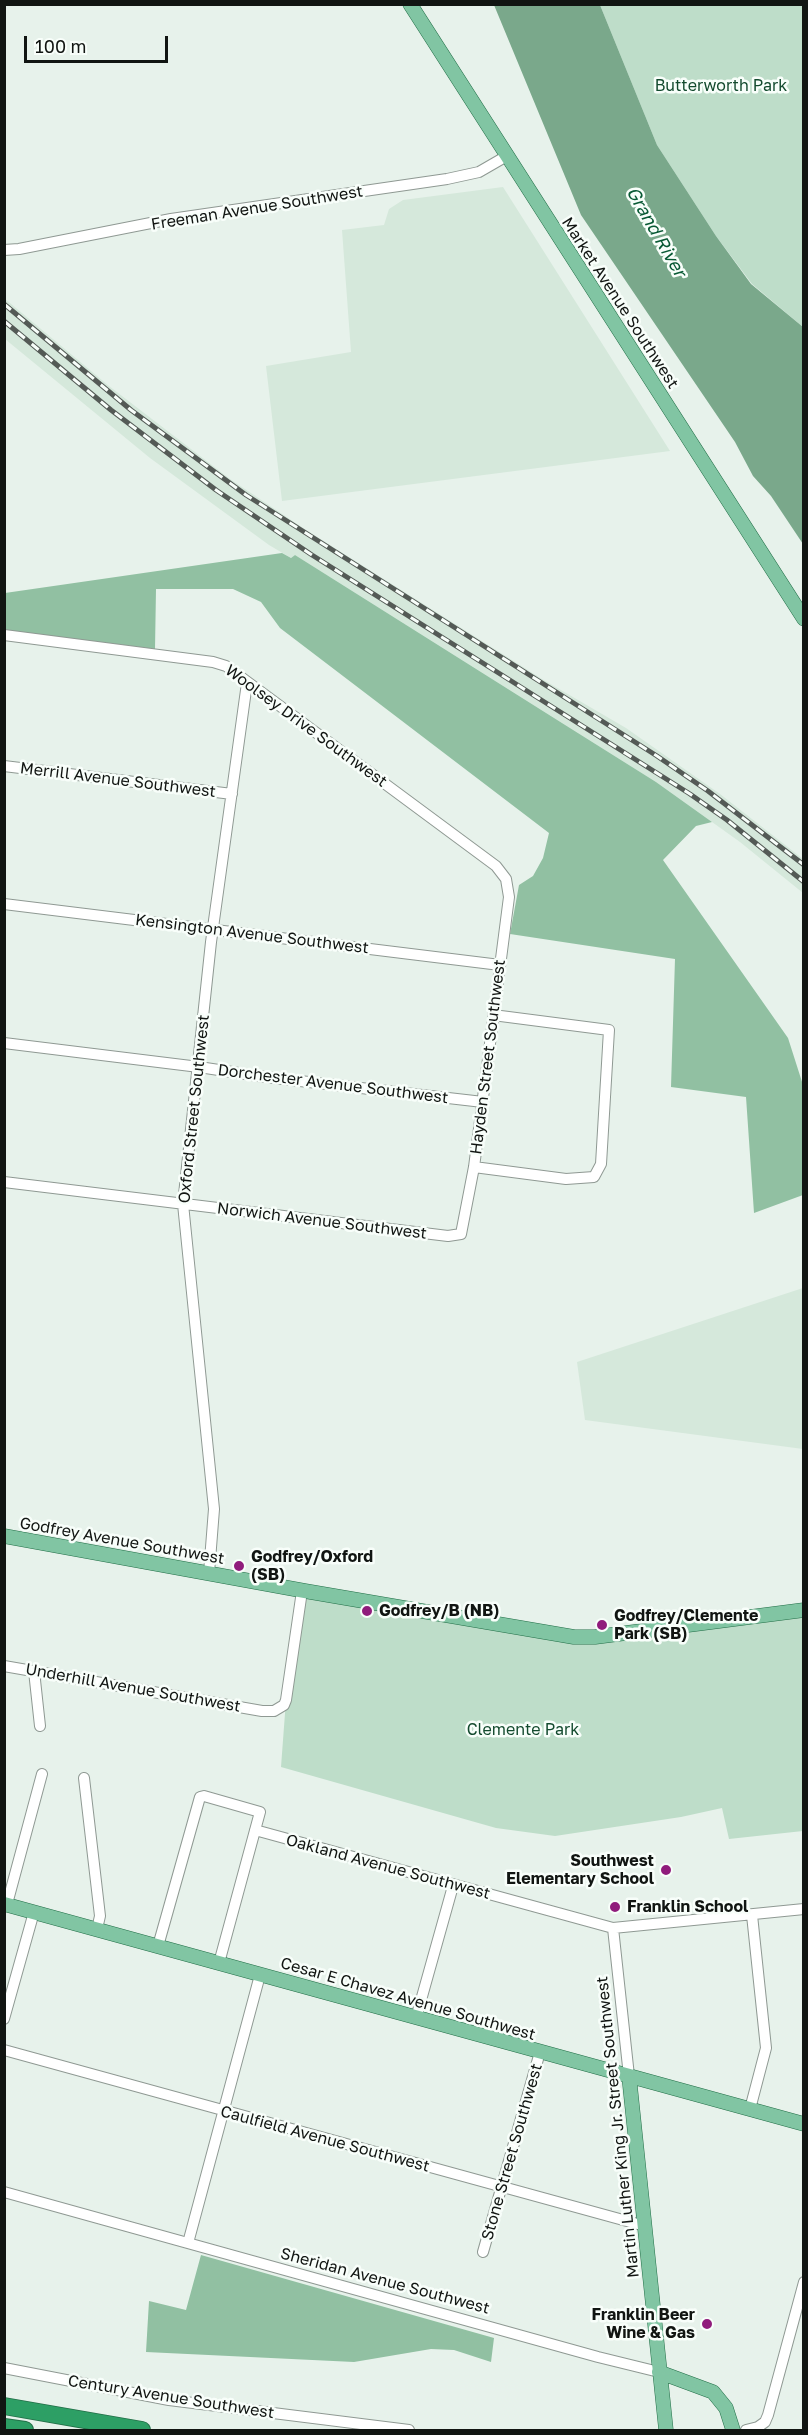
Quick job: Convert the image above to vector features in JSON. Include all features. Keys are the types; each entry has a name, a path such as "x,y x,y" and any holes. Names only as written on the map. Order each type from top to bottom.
{"highway":[{"path":"4,2406 142,2430"},
{"path":"4,2427 25,2430"}],"main road":[{"name":"Market Avenue Southwest","path":"410,4 505,157 804,619"},
{"name":"Godfrey Avenue Southwest","path":"4,1536 302,1591 584,1638 804,1610"},
{"name":"Cesar E Chavez Avenue Southwest","path":"6,1904 804,2124"},
{"name":"Martin Luther King Jr. Street Southwest","path":"629,2076 666,2430"},
{"name":"Sheridan Avenue Southwest","path":"659,2372 713,2392 726,2408 733,2430"}],"street":[{"name":"Freeman Avenue Southwest","path":"4,250 20,249 182,218 447,179 479,172 505,157"},
{"name":"Woolsey Drive Southwest","path":"4,635 213,662 226,666 496,866 506,879"},
{"name":"Oxford Street Southwest","path":"209,1573 214,1509 183,1204 213,930 247,683"},
{"name":"Merrill Avenue Southwest","path":"4,766 232,794"},
{"name":"Hayden Street Southwest","path":"461,1234 474,1167 509,897 506,879"},
{"name":"Kensington Avenue Southwest","path":"4,904 135,918 213,930 500,965"},
{"path":"474,1167 566,1179 594,1177 601,1164 609,1030 493,1015"},
{"name":"Dorchester Avenue Southwest","path":"4,1043 199,1066 265,1077 483,1102"},
{"name":"Norwich Avenue Southwest","path":"4,1182 448,1236 461,1234"},
{"name":"Underhill Avenue Southwest","path":"4,1666 262,1711 274,1711 284,1705 286,1700 302,1591"},
{"path":"34,1671 40,1726"},
{"path":"6,1904 42,1774"},
{"path":"84,1778 100,1916 97,1929"},
{"path":"158,1946 200,1797 204,1796 260,1812 219,1963"},
{"name":"Oakland Avenue Southwest","path":"255,1830 613,1928 804,1909"},
{"path":"416,2018 453,1886"},
{"path":"4,2019 34,1912"},
{"path":"750,2109 766,2048 752,1915"},
{"name":"Martin Luther King Jr. Street Southwest","path":"613,1928 629,2076"},
{"path":"188,2243 260,1975"},
{"name":"Caulfield Avenue Southwest","path":"4,2050 645,2226"},
{"name":"Stone Street Southwest","path":"483,2252 540,2052"},
{"name":"Sheridan Avenue Southwest","path":"4,2192 598,2358 659,2372"},
{"path":"746,2430 758,2427 765,2422 768,2415 804,2282"},
{"name":"Century Avenue Southwest","path":"4,2368 170,2400 409,2430"}],"shaded area":[{"path":"503,187 670,451 282,501 266,366 351,352 342,230 384,225 389,209 403,200"},
{"path":"4,298 109,386 230,479 303,528 542,679 626,728 720,794 803,859 803,893 740,842 656,782 295,555 291,558 269,545 150,458 5,339"},
{"path":"282,553 291,558 295,555 656,782 712,822 696,826 663,860 788,1038 803,1085 803,1195 754,1213 746,1097 671,1087 675,959 510,934 519,885 533,876 543,858 549,833 280,628 261,602 233,589 156,589 155,649 5,630 5,593"},
{"path":"803,1288 803,1449 585,1420 577,1362"},
{"path":"201,2255 494,2338 491,2362 454,2350 431,2349 354,2362 146,2352 149,2301 186,2310"}],"green space":[{"name":"Butterworth Park","path":"600,5 803,5 803,327 752,284 716,236 657,145"},
{"name":"Clemente Park","path":"302,1591 574,1637 803,1609 803,1831 729,1839 722,1808 681,1817 555,1836 496,1828 281,1767 286,1700"}],"water":[{"name":"Grand River","path":"494,5 600,5 657,145 716,236 751,284 803,327 803,544 771,496 753,476 735,442 581,215"}],"railway":[{"path":"4,304 131,410 246,495 657,756 708,791 804,865"},
{"path":"4,321 111,410 216,490 312,555 690,794 727,820 804,882"}],"place":[{"name":"Godfrey/Oxford (SB)","path":"239,1566"},
{"name":"Godfrey/B (NB)","path":"367,1611"},
{"name":"Godfrey/Clemente Park (SB)","path":"602,1625"},
{"name":"Southwest Elementary School","path":"666,1870"},
{"name":"Franklin School","path":"615,1907"},
{"name":"Franklin Beer Wine & Gas","path":"707,2324"}]}
